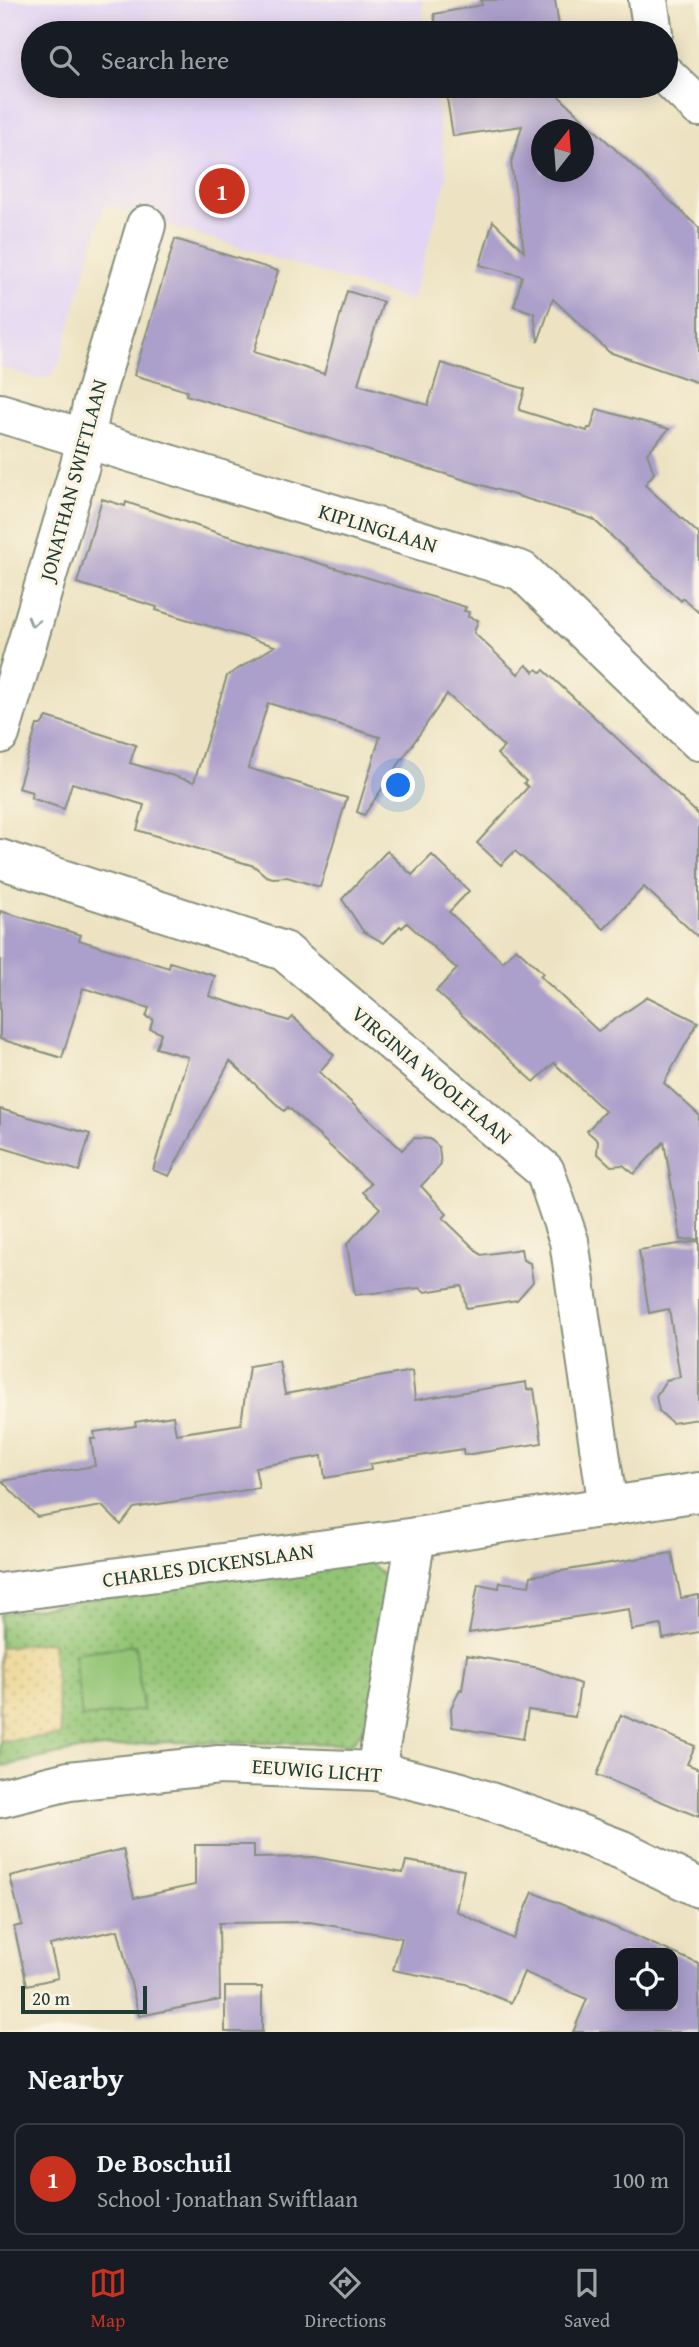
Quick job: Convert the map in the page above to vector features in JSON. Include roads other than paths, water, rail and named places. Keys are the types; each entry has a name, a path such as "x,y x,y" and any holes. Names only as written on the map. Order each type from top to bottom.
{"street":[{"path":"648,0 651,21"},
{"path":"678,87 699,107"},
{"name":"JONATHAN SWIFTLAAN","path":"0,734 76,478 84,439 146,225"},
{"name":"KIPLINGLAAN","path":"0,413 522,571 699,741"},
{"name":"VIRGINIA WOOLFLAAN","path":"0,859 284,951 545,1171 569,1241 608,1507"},
{"name":"CHARLES DICKENSLAAN","path":"0,1594 416,1537 699,1492"},
{"path":"376,1772 416,1537"},
{"name":"EEUWIG LICHT","path":"0,1798 69,1780 219,1765 376,1772 461,1792 543,1820 622,1850 699,1888"}],"place":[{"name":"De Boschuil","path":"222,191"}]}
